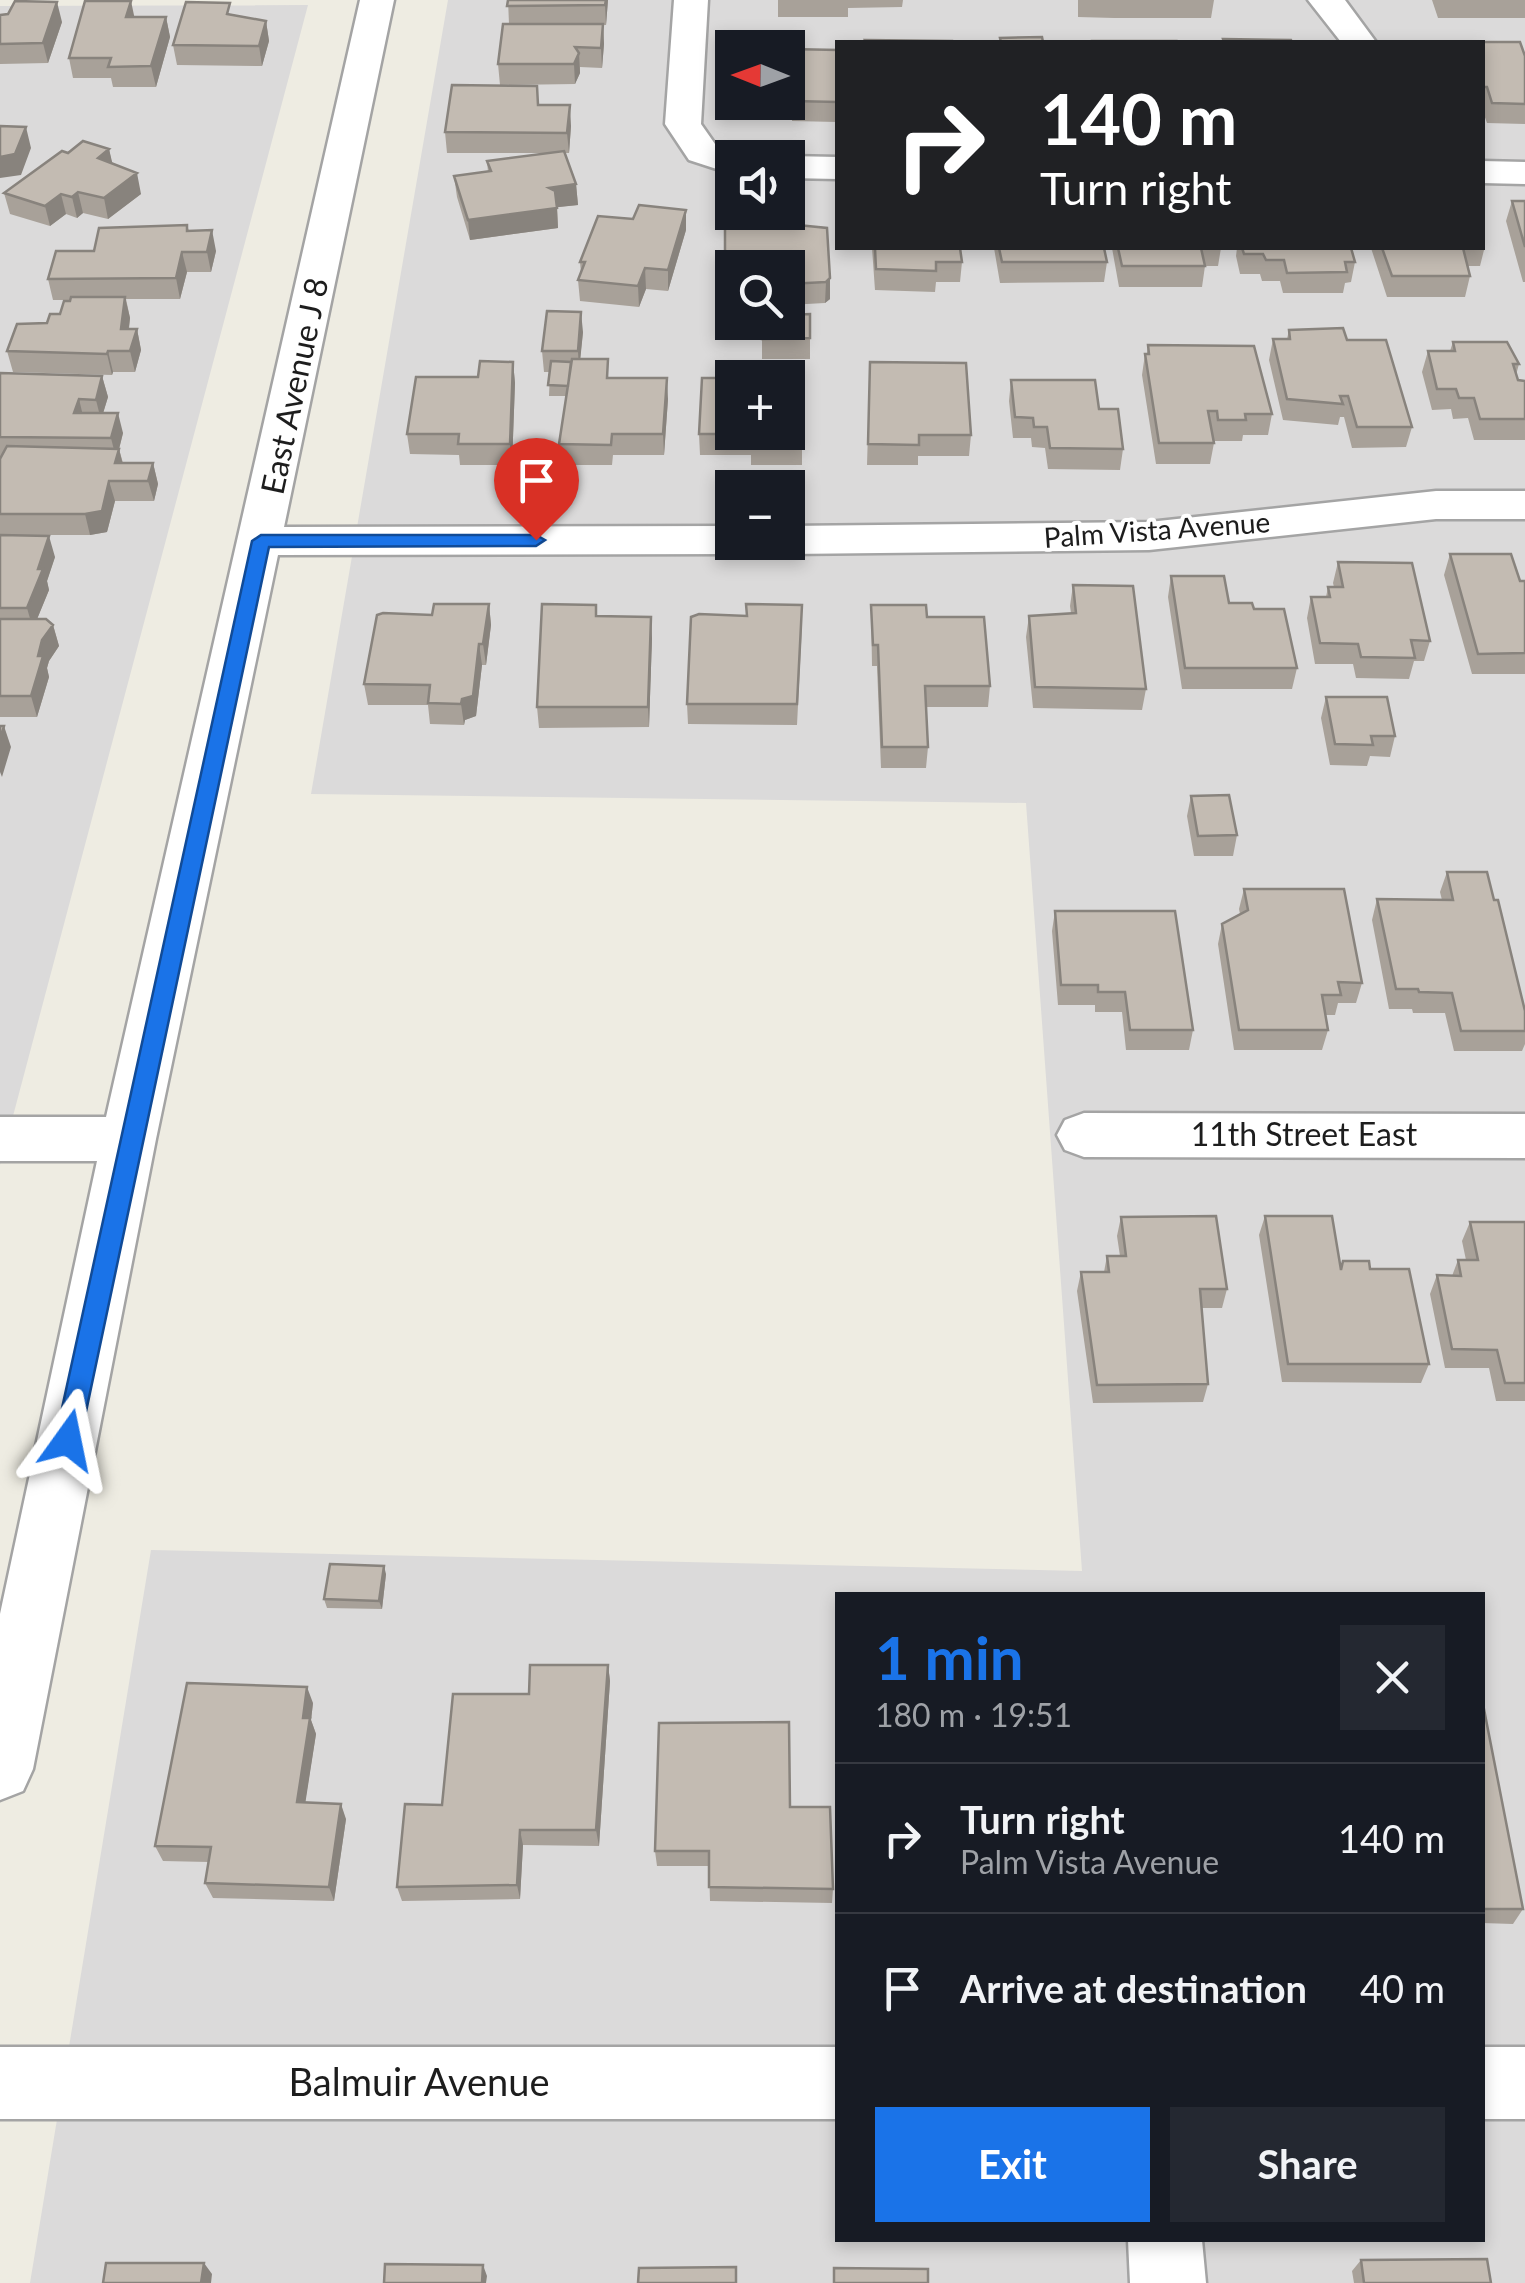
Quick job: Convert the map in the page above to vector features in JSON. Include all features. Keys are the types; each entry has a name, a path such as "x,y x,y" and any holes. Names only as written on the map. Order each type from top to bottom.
{"street":[{"name":"East Avenue J 8","path":"0,1769 130,1139 377,0"},
{"path":"691,0 683,124 715,156"},
{"path":"1325,0 1357,40"},
{"path":"805,167 835,168"},
{"path":"1485,172 1525,172"},
{"name":"Palm Vista Avenue","path":"805,540 1149,536 1436,504 1525,505"},
{"path":"261,541 715,540"},
{"name":"11th Street East","path":"1084,1135 1525,1136"},
{"path":"0,1138 130,1139"},
{"name":"Balmuir Avenue","path":"0,2083 835,2083"},
{"path":"1485,2083 1525,2083"},
{"path":"1165,2242 1168,2283"}],"shaded area":[{"path":"448,0 1525,0 1525,2283 30,2283 151,1550 1082,1571 1026,803 311,794"},
{"path":"308,5 0,1165 0,6"}],"building":[{"path":"508,0 606,0 605,5 507,6"},
{"path":"15,1 57,2 43,43 0,44 0,15 8,14"},
{"path":"85,1 131,1 126,17 166,17 151,66 108,67 111,58 69,58"},
{"path":"186,2 230,3 227,14 266,21 259,46 173,45"},
{"path":"503,24 603,24 601,48 575,47 579,53 574,64 498,64"},
{"path":"1042,37 1043,40 1000,40"},
{"path":"1485,42 1520,42 1525,56 1525,104 1492,103 1487,87"},
{"path":"805,49 835,50 835,102 805,101"},
{"path":"452,85 537,86 538,105 570,105 567,133 445,132"},
{"path":"0,126 26,127 15,154 0,157"},
{"path":"83,141 109,149 98,158 137,173 104,198 78,192 72,197 61,194 45,206 4,193 62,151 68,153"},
{"path":"564,151 576,184 549,188 555,191 557,208 468,220 454,176 491,171 487,161"},
{"path":"1512,201 1525,201 1525,247"},
{"path":"639,205 686,210 668,270 645,268 638,286 578,280 585,262 580,262 598,216 633,219"},
{"path":"187,225 187,231 212,230 207,252 182,252 176,278 48,279 56,251 94,251 99,228"},
{"path":"827,228 830,278 826,282 805,283 805,250 725,250 725,230"},
{"path":"875,250 960,250 962,262 936,262 936,271 876,269"},
{"path":"999,250 1104,250 1107,262 1002,262"},
{"path":"1118,250 1201,250 1205,266 1122,266"},
{"path":"1243,250 1352,250 1355,262 1345,262 1347,272 1287,273 1284,260 1244,254"},
{"path":"1383,250 1464,250 1470,276 1392,276"},
{"path":"71,297 125,297 121,329 137,329 130,351 7,351 17,324 47,323 50,314 60,314 64,301"},
{"path":"547,311 581,312 578,351 542,351"},
{"path":"805,314 810,314 810,338 805,338"},
{"path":"1343,328 1347,340 1386,340 1412,427 1357,427 1348,396 1340,396 1343,404 1287,399 1273,339 1290,339 1289,330"},
{"path":"1453,342 1507,342 1519,364 1513,364 1518,380 1525,381 1525,419 1480,419 1474,398 1459,398 1456,389 1437,389 1428,351 1455,351"},
{"path":"1148,345 1254,346 1272,414 1245,414 1246,420 1218,420 1217,411 1208,411 1214,443 1159,443 1145,354 1149,354"},
{"path":"572,359 608,359 607,378 667,378 663,434 612,434 611,445 559,444"},
{"path":"480,361 513,362 510,444 458,444 459,434 407,434 416,377 478,377"},
{"path":"551,361 571,362 568,386 548,385"},
{"path":"870,362 966,363 971,435 919,435 919,445 868,444"},
{"path":"0,373 102,376 96,400 79,399 74,413 118,413 111,438 0,437"},
{"path":"702,378 715,378 715,434 699,434"},
{"path":"1011,380 1095,380 1099,409 1118,409 1123,449 1050,448 1047,427 1034,427 1033,418 1015,417"},
{"path":"7,446 119,449 115,463 153,463 148,481 109,481 102,511 0,514 0,459"},
{"path":"0,535 49,536 38,569 43,569 27,608 0,608"},
{"path":"1450,554 1511,554 1520,581 1525,581 1525,653 1478,654"},
{"path":"1338,562 1412,563 1430,641 1411,640 1415,658 1361,657 1358,644 1320,643 1311,597 1330,597 1328,587 1343,587"},
{"path":"1171,576 1224,576 1229,603 1252,603 1254,609 1284,609 1297,668 1185,668"},
{"path":"1073,585 1133,586 1146,689 1035,687 1029,616 1076,613"},
{"path":"434,604 489,604 473,696 462,699 461,704 428,703 430,685 364,684 377,615 432,615"},
{"path":"542,604 596,605 596,616 651,617 648,707 537,707"},
{"path":"746,604 802,605 797,704 687,704 691,617 747,616"},
{"path":"871,605 926,605 927,617 984,617 990,686 925,686 928,747 882,747 878,645 873,645"},
{"path":"0,619 46,619 53,625 42,640 38,656 43,656 31,696 0,696"},
{"path":"1326,697 1387,697 1395,736 1371,736 1373,745 1335,744"},
{"path":"1229,795 1237,835 1198,836 1191,796"},
{"path":"1447,872 1487,872 1494,900 1498,900 1525,1011 1525,1031 1461,1031 1452,993 1396,989 1377,899 1453,900"},
{"path":"1244,889 1344,889 1362,983 1338,982 1341,995 1322,995 1328,1030 1239,1030 1222,924 1248,910"},
{"path":"1055,911 1175,911 1193,1030 1130,1030 1125,992 1098,992 1098,985 1061,985"},
{"path":"1216,1216 1227,1289 1200,1289 1208,1384 1097,1385 1081,1272 1109,1272 1107,1256 1126,1256 1121,1217"},
{"path":"1265,1216 1332,1216 1341,1270 1343,1261 1369,1261 1370,1269 1409,1269 1429,1364 1288,1364"},
{"path":"1470,1222 1525,1222 1525,1383 1505,1383 1497,1350 1452,1349 1437,1275 1461,1276 1458,1260 1478,1260"},
{"path":"330,1564 384,1566 379,1601 324,1599"},
{"path":"530,1665 608,1665 596,1830 520,1830 517,1885 397,1887 405,1804 442,1805 453,1694 529,1694"},
{"path":"187,1683 307,1687 303,1718 310,1718 297,1802 341,1804 329,1887 205,1883 211,1847 155,1846"},
{"path":"1485,1714 1523,1909 1485,1909"},
{"path":"789,1722 790,1807 830,1807 833,1889 709,1887 709,1851 655,1851 659,1723"},
{"path":"1487,2259 1491,2283 1364,2283 1361,2260"},
{"path":"106,2263 204,2263 201,2283 103,2283"},
{"path":"385,2264 483,2265 482,2283 384,2283"},
{"path":"736,2267 736,2283 638,2283 639,2268"},
{"path":"834,2268 928,2269 928,2283 834,2283"}],"route":[{"path":"68,1440 261,541 536,540"}]}
